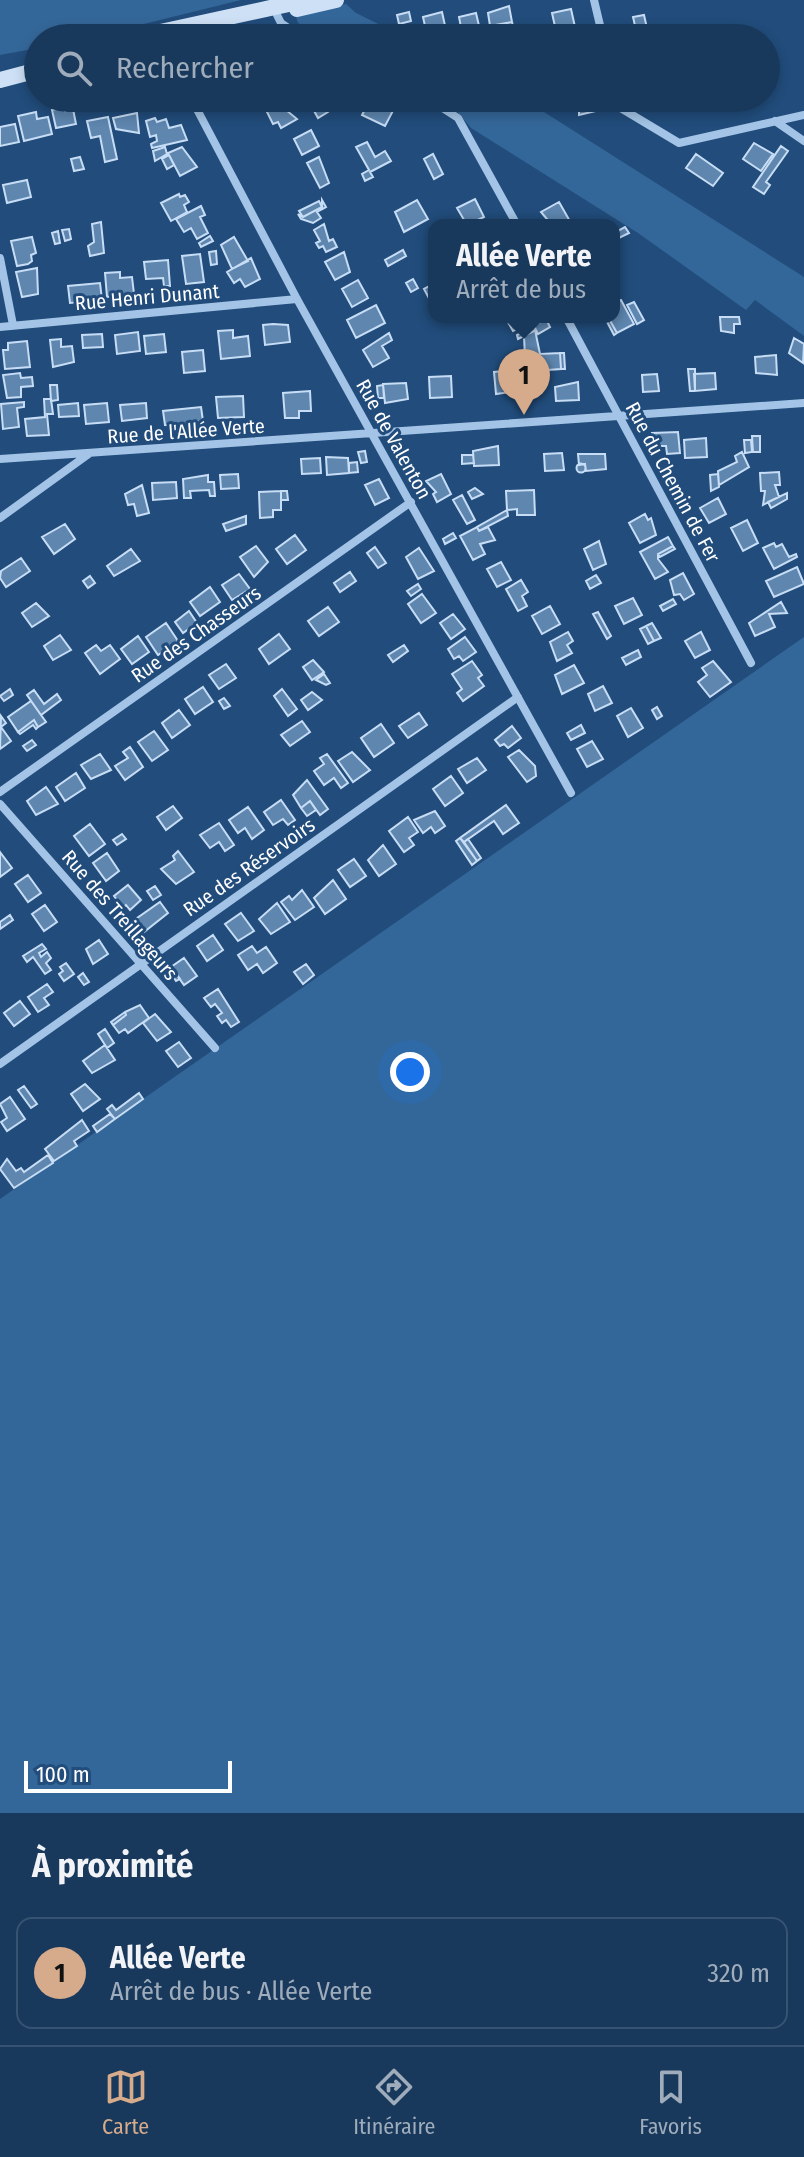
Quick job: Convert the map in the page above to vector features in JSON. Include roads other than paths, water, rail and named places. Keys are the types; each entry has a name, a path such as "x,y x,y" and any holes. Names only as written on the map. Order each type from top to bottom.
{"main road":[{"path":"228,24 307,0"},
{"path":"212,24 336,0"},
{"path":"0,68 24,63"},
{"path":"0,80 24,74"}],"street":[{"path":"594,0 600,24"},
{"path":"274,11 282,24"},
{"name":"Rue de Valenton","path":"198,112 297,299 571,793"},
{"path":"449,112 458,118 514,219"},
{"path":"627,112 679,143 804,115"},
{"path":"775,121 804,141"},
{"path":"0,258 13,325"},
{"name":"Rue Henri Dunant","path":"0,327 297,299"},
{"name":"Rue du Chemin de Fer","path":"569,323 751,663"},
{"name":"Rue de l'Allée Verte","path":"0,459 804,403"},
{"path":"0,518 90,453"},
{"name":"Rue des Chasseurs","path":"0,792 411,502"},
{"name":"Rue des Réservoirs","path":"0,1064 518,697"},
{"name":"Rue des Treillageurs","path":"0,804 215,1048"}],"place":[{"name":"Allée Verte","path":"524,415"}]}
